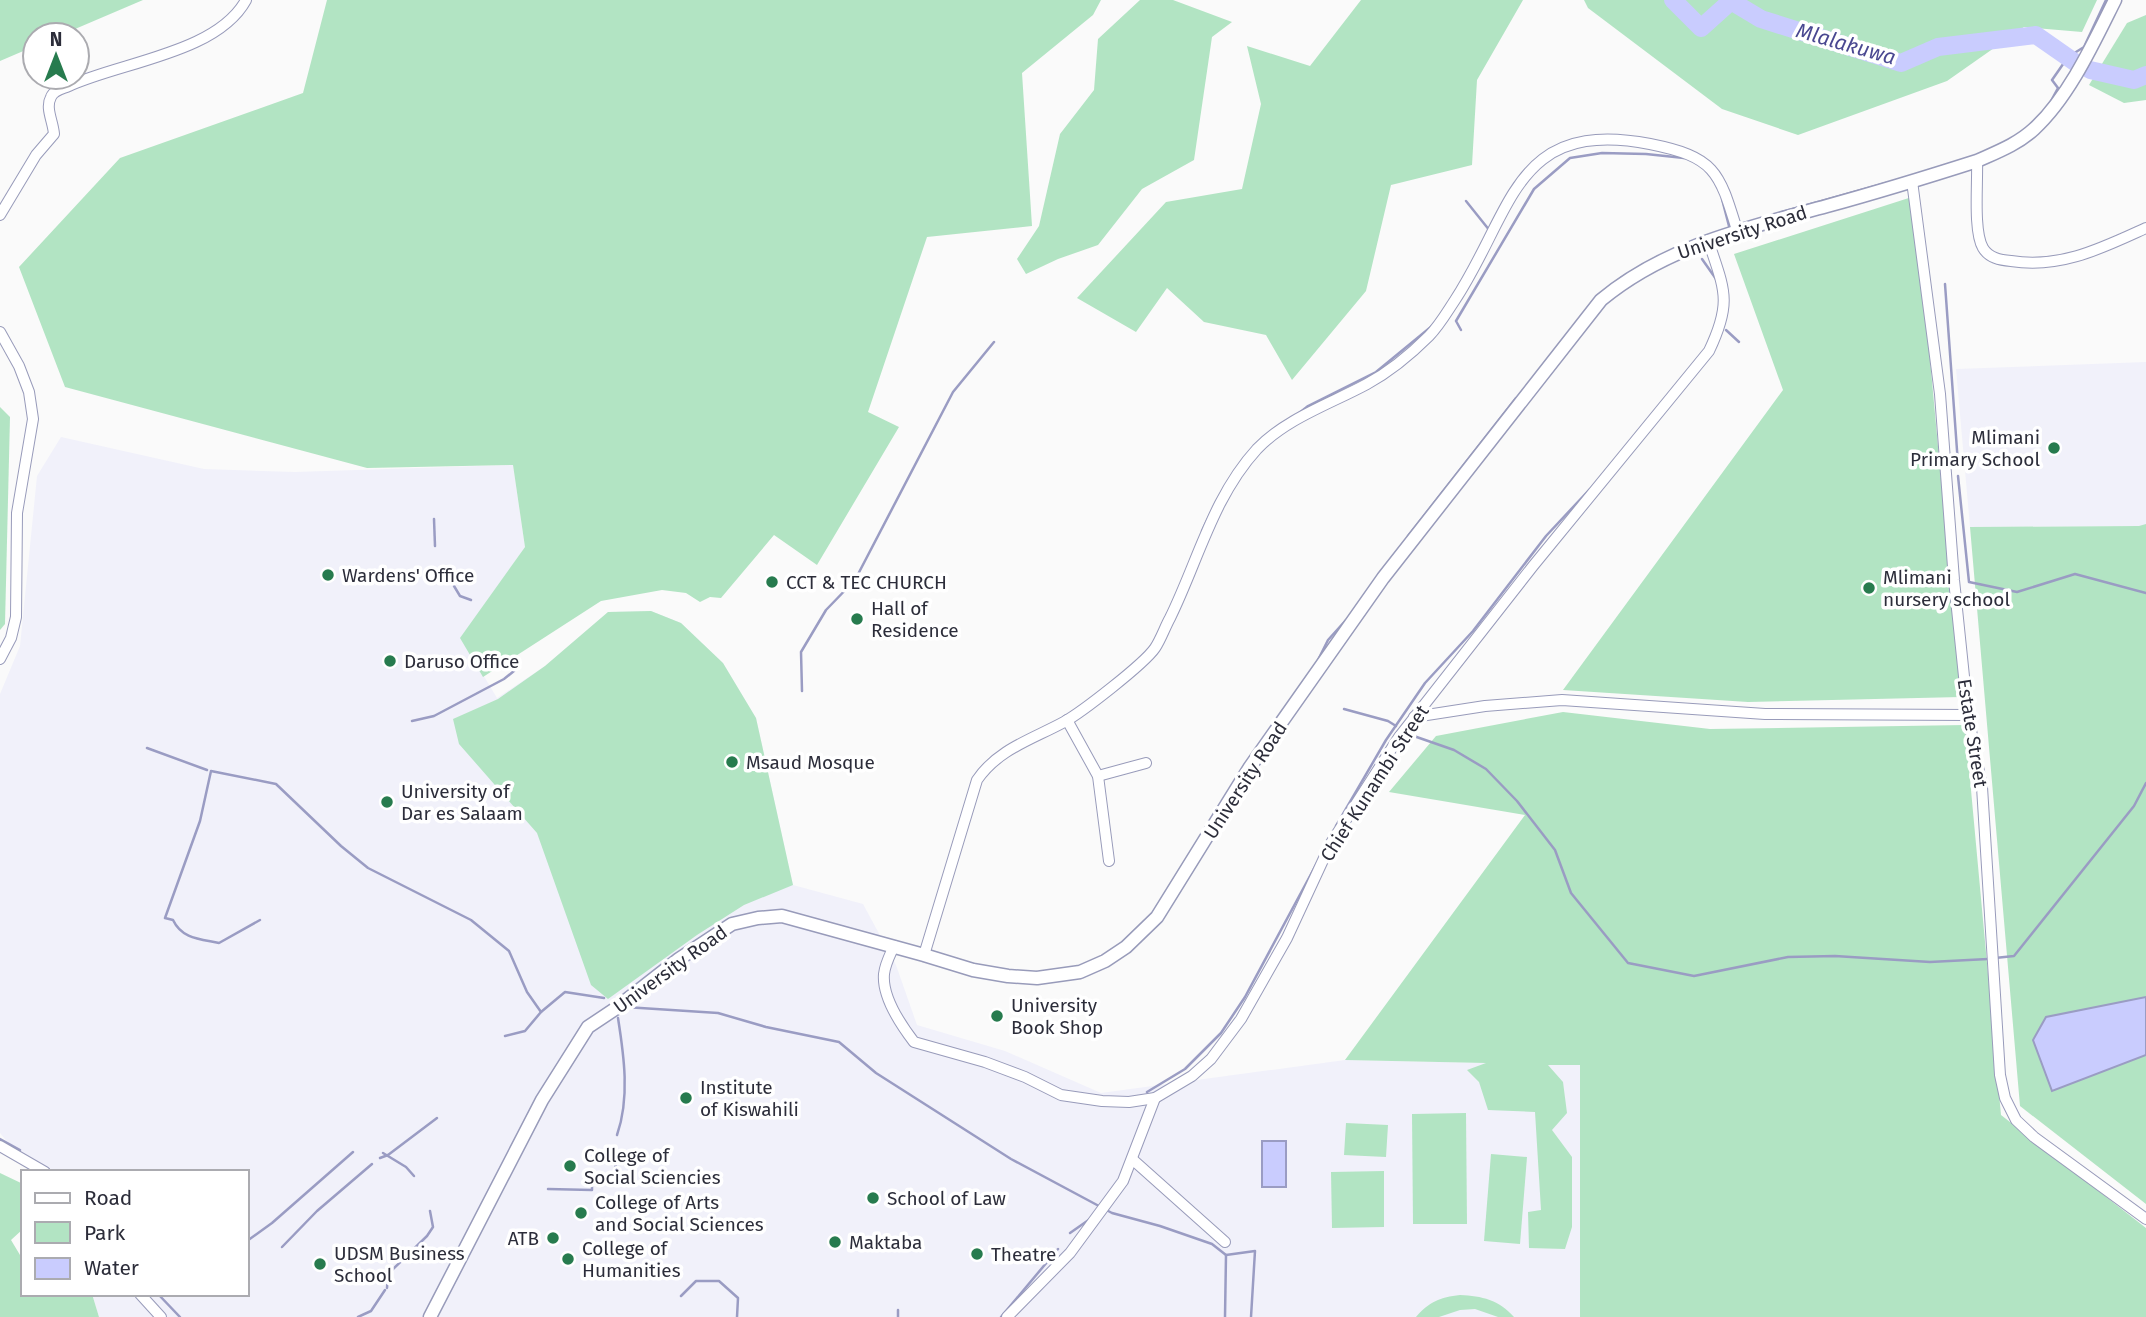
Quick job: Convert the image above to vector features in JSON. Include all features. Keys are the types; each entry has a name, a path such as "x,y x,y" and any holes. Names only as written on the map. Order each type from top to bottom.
{"street":[{"path":"0,215 36,155 54,134 48,109 53,92 83,79 180,48 212,34 226,26 246,0"},
{"name":"University Road","path":"430,1317 542,1100 588,1027 679,959 732,924 782,916 924,954 977,972 1037,978 1080,972 1105,961 1126,947 1157,917 1250,767 1383,578 1590,313 1616,288 1647,267 1708,240 1977,161 2008,147 2034,129 2070,85 2115,0"},
{"path":"924,954 977,780 995,759 1018,744 1067,720 1125,676 1154,649 1181,595 1222,499 1257,449 1298,418 1387,372 1430,335 1474,270 1517,187 1532,168 1549,153 1570,144 1611,138 1691,155 1718,176 1737,230"},
{"path":"1977,161 1977,217 1981,243 1991,257 2019,263 2053,263 2087,255 2146,228"},
{"name":"Estate Street","path":"1912,181 1940,394 1954,580 1968,715 1982,787 2000,1075 2005,1098 2017,1120 2034,1137 2146,1219"},
{"name":"Chief Kunambi Street","path":"894,946 885,970 884,985 890,1002 914,1042 985,1062 1025,1077 1061,1095 1102,1101 1155,1098 1192,1076 1228,1039 1287,938 1331,844 1413,717 1709,351 1718,332 1725,298 1708,240"},
{"path":"0,332 19,366 29,392 33,419 17,513 16,617 11,638 0,659"},
{"path":"1413,717 1485,706 1562,699 1765,714 1968,715"},
{"path":"1067,720 1098,776 1110,861"},
{"path":"1098,776 1146,763"},
{"path":"1007,1317 1073,1250 1123,1181 1155,1098"},
{"path":"0,1146 42,1170"},
{"path":"1132,1159 1225,1242"},
{"path":"142,1296 161,1317"}],"shaded area":[{"name":"Mlimani Primary School","path":"2146,362 2146,531 2139,526 1970,527 1956,369"},
{"name":"University of Dar es Salaam","path":"61,437 204,469 295,472 513,465 525,547 461,638 497,698 545,666 608,612 651,611 681,623 723,663 756,718 793,885 863,904 896,965 917,1025 1005,1051 1101,1093 1345,1060 1581,1065 1580,1317 99,1317 93,1296 248,1296 248,1170 30,1170 0,1133 0,694 20,646 37,476"}],"green space":[{"path":"0,0 143,0 91,22 21,21 21,52 0,61"},
{"path":"327,0 1101,0 1093,15 1022,73 1032,226 927,237 868,412 899,427 817,565 774,535 721,598 710,597 700,602 686,593 662,590 601,601 483,677 460,638 525,547 513,465 367,468 65,387 19,267 120,158 303,93"},
{"path":"1140,0 1173,0 1232,22 1212,37 1194,160 1142,189 1098,245 1026,274 1017,259 1039,226 1060,134 1094,90 1098,39"},
{"path":"1361,0 1523,0 1477,80 1472,165 1391,185 1366,291 1292,380 1266,335 1204,322 1167,288 1136,332 1077,298 1166,202 1242,189 1261,104 1247,46 1310,66"},
{"path":"1584,0 2097,0 2082,32 2024,27 1947,81 1798,135 1722,109 1588,8"},
{"path":"2146,15 2146,100 2124,103 2089,85 2127,23"},
{"path":"1915,196 1961,697 1748,702 1563,690 1783,390 1734,254"},
{"path":"0,407 10,417 5,624 0,630"},
{"path":"2146,524 2146,1204 2020,1106 1970,527"},
{"path":"651,611 681,623 723,663 756,718 793,885 744,905 608,999 591,985 537,833 459,744 453,719 498,699 545,666 608,612"},
{"path":"1563,712 1710,729 1965,725 2001,1115 2146,1228 2146,1317 1580,1317 1580,1065 1548,1065 1563,1082 1567,1113 1552,1130 1572,1157 1572,1227 1565,1249 1529,1248 1528,1212 1541,1210 1535,1112 1488,1110 1479,1082 1467,1070 1486,1063 1345,1060 1525,815 1389,792 1436,736"},
{"path":"1466,1113 1467,1224 1413,1224 1412,1114"},
{"path":"1346,1123 1388,1125 1386,1157 1344,1155"},
{"path":"1491,1154 1527,1157 1520,1244 1484,1241"},
{"path":"1384,1171 1384,1227 1332,1228 1331,1172"},
{"path":"0,1173 21,1183 21,1231 11,1240 21,1257 21,1296 93,1296 99,1317 0,1317"},
{"path":"1460,1295 1490,1300 1514,1317 1498,1317 1475,1309 1460,1310 1439,1317 1416,1317 1435,1301"}],"water":[{"path":"2146,997 2146,1055 2052,1091 2033,1040 2046,1017"},
{"path":"1262,1141 1286,1141 1286,1187 1262,1187"}],"waterway":[{"name":"Mlalakuwa","path":"1673,0 1701,28 1731,1 1761,19 1901,63 1938,47 2036,35 2076,63"},
{"path":"2051,101 2058,88 2052,80 2068,57 2084,47 2106,0"},
{"path":"2090,70 2134,80 2146,75"},
{"path":"1461,330 1456,321 1534,189 1570,158 1602,153 1684,158"},
{"path":"1782,212 1886,183"},
{"path":"1722,199 1730,230"},
{"path":"1466,201 1490,231"},
{"path":"1702,259 1716,279"},
{"path":"1611,286 1622,277"},
{"path":"1945,284 1958,464"},
{"path":"1298,414 1308,406 1376,372 1432,326"},
{"path":"1726,330 1739,342"},
{"path":"802,691 801,652 826,610 855,580 953,392 994,342"},
{"path":"1408,536 1516,398"},
{"path":"1958,476 1969,582 2017,592 2075,574 2146,593"},
{"path":"1336,826 1386,740 1425,683 1473,631 1546,536 1590,489"},
{"path":"1202,531 1216,502"},
{"path":"434,519 435,546"},
{"path":"454,586 460,596 471,600"},
{"path":"1318,660 1328,640 1346,620"},
{"path":"412,721 434,716 514,671"},
{"path":"1344,709 1388,721 1396,726"},
{"path":"1408,734 1454,750 1486,769 1517,801 1555,850 1571,893 1628,963 1694,976 1788,957 1835,956 1930,962 1988,959"},
{"path":"147,748 207,770"},
{"path":"260,920 219,943 186,935 173,920 165,918 200,821 211,771 276,784 368,868 471,920 509,951 527,992 541,1012"},
{"path":"1995,958 2014,956 2134,806 2146,783"},
{"path":"1147,1092 1185,1069 1221,1033 1245,997 1317,863"},
{"path":"505,1036 525,1031 541,1012 565,992 604,998"},
{"path":"625,1007 718,1013 766,1027 839,1042 876,1073 1011,1159 1112,1213 1212,1244 1226,1255 1255,1251 1251,1317"},
{"path":"617,1135 625,1092 618,1018"},
{"path":"380,1158 388,1155 437,1118"},
{"path":"0,1139 20,1150"},
{"path":"248,1240 272,1223 353,1152"},
{"path":"383,1153 406,1167 414,1176"},
{"path":"548,1189 592,1190 592,1179 616,1179 615,1154"},
{"path":"282,1247 317,1211 372,1164"},
{"path":"387,1288 388,1274 433,1227 430,1211"},
{"path":"1070,1233 1090,1219"},
{"path":"1001,1317 1058,1249"},
{"path":"1225,1317 1226,1255"},
{"path":"681,1296 696,1281 719,1281 738,1298 737,1317"},
{"path":"358,1317 371,1311 385,1290"},
{"path":"160,1296 180,1317"},
{"path":"898,1310 898,1317"}],"place":[{"name":"Mlimani Primary School","path":"2054,448"},
{"name":"Wardens' Office","path":"328,575"},
{"name":"CCT & TEC CHURCH","path":"772,582"},
{"name":"Mlimani nursery school","path":"1869,588"},
{"name":"Hall of Residence","path":"857,619"},
{"name":"Daruso Office","path":"390,661"},
{"name":"Msaud Mosque","path":"732,762"},
{"name":"University of Dar es Salaam","path":"387,802"},
{"name":"University Book Shop","path":"997,1016"},
{"name":"Institute of Kiswahili","path":"686,1098"},
{"name":"College of Social Sciencies","path":"570,1166"},
{"name":"School of Law","path":"873,1198"},
{"name":"College of Arts and Social Sciences","path":"581,1213"},
{"name":"ATB","path":"553,1238"},
{"name":"Maktaba","path":"835,1242"},
{"name":"Theatre","path":"977,1254"},
{"name":"College of Humanities","path":"568,1259"},
{"name":"UDSM Business School","path":"320,1264"}]}
